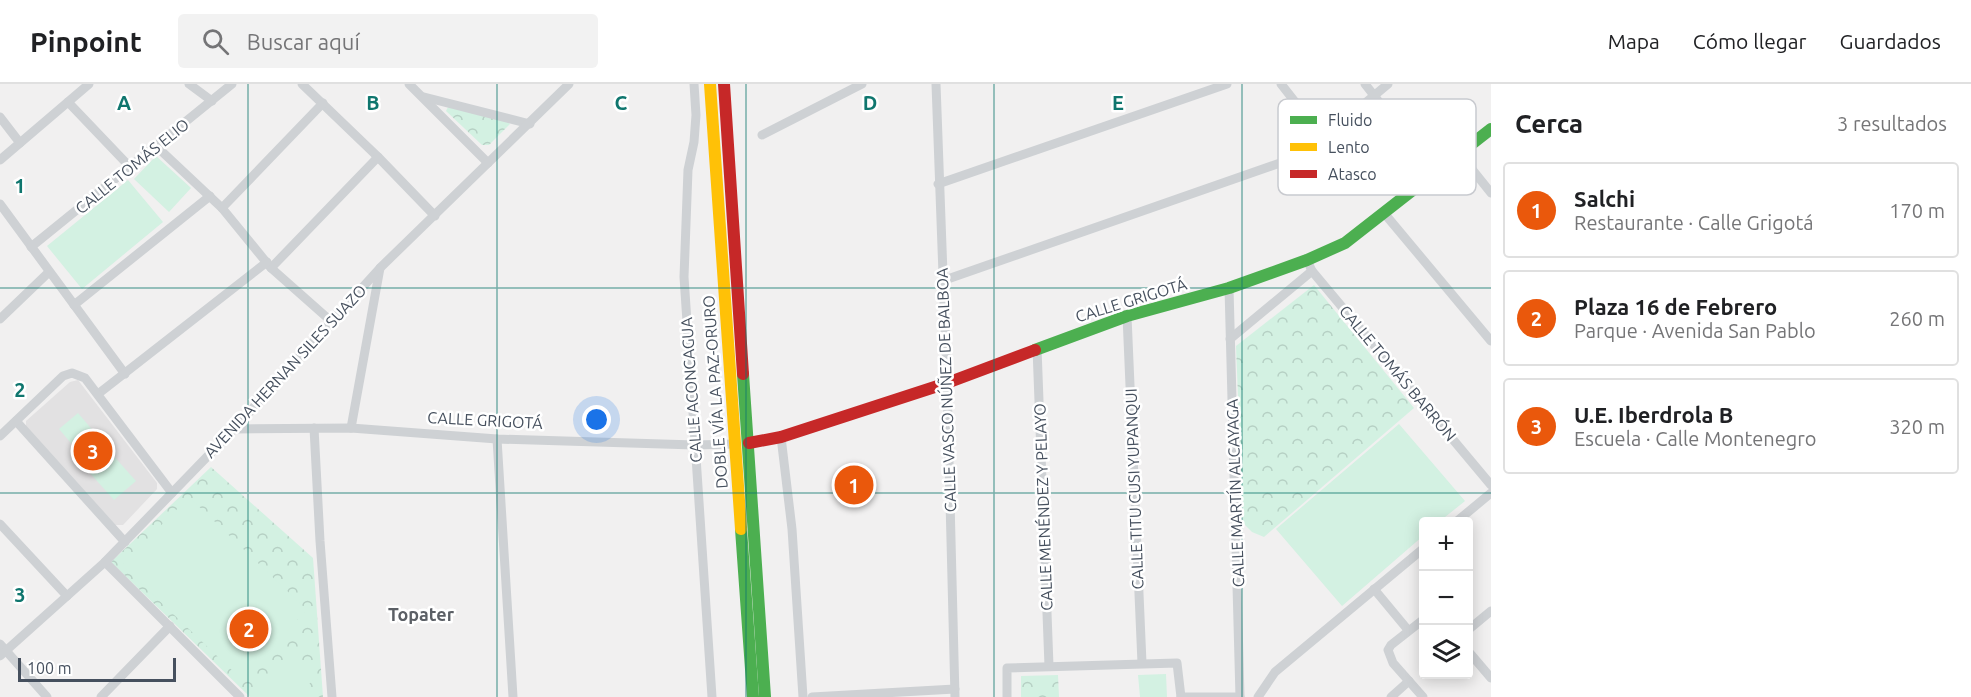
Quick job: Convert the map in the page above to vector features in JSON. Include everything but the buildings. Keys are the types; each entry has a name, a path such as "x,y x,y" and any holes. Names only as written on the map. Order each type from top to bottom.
{"main road":[{"name":"DOBLE VÍA LA PAZ-ORURO","path":"710,84 753,697"},
{"name":"DOBLE VÍA LA PAZ-ORURO","path":"724,84 765,697"},
{"name":"CALLE GRIGOTÁ","path":"1476,140 1491,129"},
{"name":"CALLE GRIGOTÁ","path":"749,443 781,437 947,383 1127,316 1310,266 1345,243 1408,195"}],"street":[{"path":"0,160 90,84"},
{"path":"189,84 212,101"},
{"name":"CALLE TOMÁS ELIO","path":"31,247 232,84"},
{"path":"303,84 435,216"},
{"path":"409,84 488,163"},
{"name":"AVENIDA HERNAN SILES SUAZO","path":"2,650 105,562 234,429 381,267 569,84"},
{"name":"CALLE ACONCAGUA","path":"694,84 696,115 694,142 688,170 684,277 712,697"},
{"path":"762,135 862,84"},
{"name":"CALLE VASCO NÚÑEZ DE BALBOA","path":"936,84 955,693"},
{"path":"938,184 1227,84"},
{"path":"1281,84 1293,99"},
{"path":"1365,84 1377,99"},
{"path":"1369,99 1388,84"},
{"path":"422,97 530,123"},
{"path":"68,102 130,167"},
{"path":"222,208 323,103"},
{"path":"0,117 20,143"},
{"path":"156,146 222,208 269,265 332,322"},
{"path":"98,394 269,265 378,157"},
{"path":"942,281 1278,164"},
{"path":"1476,174 1491,193"},
{"path":"74,305 210,196"},
{"path":"1,207 125,374"},
{"path":"1384,213 1491,341"},
{"path":"1230,339 1310,266"},
{"name":"CALLE TOMÁS BARRÓN","path":"1310,266 1491,485"},
{"path":"351,428 381,267"},
{"path":"0,319 49,272"},
{"name":"CALLE MARTÍN ALCAYAGA","path":"1229,288 1240,697"},
{"name":"CALLE TITU CUSI YUPANQUI","path":"1127,316 1142,663"},
{"name":"CALLE MENÉNDEZ Y PELAYO","path":"1037,348 1049,666"},
{"path":"0,436 66,374 78,374 85,378 98,394 172,493"},
{"path":"15,422 125,542"},
{"path":"314,428 332,697"},
{"name":"CALLE GRIGOTÁ","path":"234,429 351,428 497,439 694,445 735,444"},
{"path":"781,437 792,529 803,697"},
{"path":"497,439 513,697"},
{"path":"1462,517 1491,493"},
{"path":"0,524 67,596"},
{"path":"1258,697 1275,672 1419,552"},
{"path":"105,562 236,696"},
{"path":"1374,589 1408,630"},
{"path":"1473,626 1491,611"},
{"path":"1419,622 1388,650 1393,663 1423,697"},
{"path":"101,697 170,626"},
{"path":"2,650 47,697"},
{"path":"1473,657 1491,678"},
{"path":"1007,697 1007,668 1178,663 1181,697 1240,697"},
{"path":"1391,697 1409,681"},
{"path":"812,697 955,693"}],"shaded area":[{"path":"78,380 157,483 157,489 123,525 115,525 26,427 26,421 70,382"}],"green space":[{"path":"448,107 507,121 510,124 489,145 482,145 446,111"},
{"path":"156,156 191,188 169,212 134,179"},
{"path":"128,180 163,222 82,289 47,246"},
{"path":"1314,285 1414,408 1264,537 1252,532 1243,523 1236,346"},
{"path":"78,413 107,447 88,463 59,429"},
{"path":"1399,424 1465,501 1445,517 1419,517 1419,539 1342,606 1276,529"},
{"path":"111,453 136,481 114,500 89,472"},
{"path":"211,467 313,558 323,697 250,697 111,562"},
{"path":"189,497 307,610 240,678 122,565"},
{"path":"290,658 313,680 297,697 257,697 254,694"},
{"path":"1166,674 1167,697 1140,697 1138,675"},
{"path":"1058,675 1059,697 1021,697 1021,676"}],"traffic: fast":[{"path":"1476,141 1491,129"},
{"path":"1035,350 1127,316 1229,288 1307,260 1345,243 1406,195"},
{"path":"743,374 765,697"},
{"path":"741,529 753,697"}],"traffic: slow":[{"path":"710,84 741,529"}],"traffic: jam":[{"path":"724,84 743,374"},
{"path":"749,443 781,437 947,383 1035,350"}],"place":[{"name":"U.E. Iberdrola B","path":"93,451"},
{"name":"Salchi","path":"854,485"},
{"name":"Plaza 16 de Febrero","path":"249,629"}],"district":[{"name":"Topater","path":"421,614"}]}
